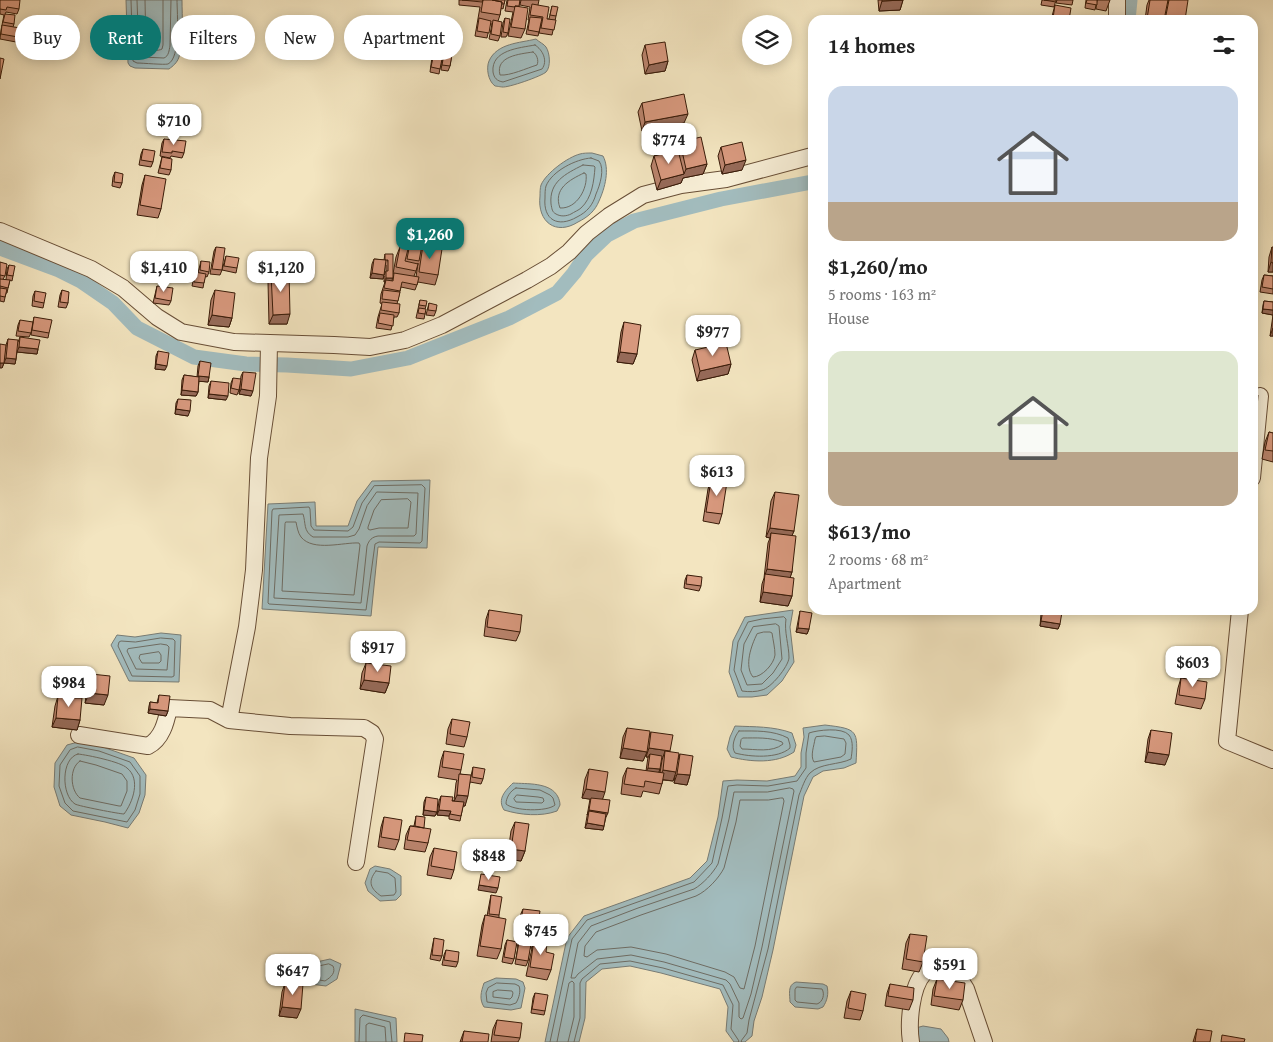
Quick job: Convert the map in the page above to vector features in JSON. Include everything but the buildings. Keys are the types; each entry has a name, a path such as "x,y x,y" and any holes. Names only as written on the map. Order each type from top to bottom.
{"street":[{"path":"1117,0 1117,15"},
{"path":"0,231 91,269 123,288 157,317 181,332 234,342 370,347 405,340 442,325 527,280 551,266 569,252 587,233 609,216 643,195 681,185 726,179 808,157"},
{"path":"229,720 247,628 254,570 260,458 268,396 269,343"},
{"path":"1258,428 1262,394"},
{"path":"1240,615 1227,741 1273,760"},
{"path":"79,734 148,746 154,743 162,732 169,708 210,710 229,720 290,726 364,728 372,732 375,739 356,862"},
{"path":"911,1042 910,1011 917,982 926,971 938,965 954,970 966,989 984,1042"}],"water":[{"path":"126,0 182,0 182,15 171,15 171,60 178,60 169,69 135,68 130,66 128,60 161,60 161,15 126,15"},
{"path":"536,39 547,50 548,70 532,79 511,86 495,86 489,78 488,71 488,64 493,55 503,47"},
{"path":"592,153 603,156 606,167 605,184 595,208 585,218 570,226 556,227 550,224 545,219 540,205 541,185 552,171 570,158"},
{"path":"430,480 427,548 378,547 371,616 262,609 268,504 315,502 316,526 348,526 357,501 372,481"},
{"path":"793,610 790,627 794,662 782,681 767,695 738,697 729,672 733,641 745,617"},
{"path":"161,633 181,635 179,682 129,681 111,645 117,635 135,637"},
{"path":"825,725 844,728 854,733 857,744 856,763 844,768 823,771 813,777 804,796 773,950 762,997 754,1021 752,1036 745,1042 734,1042 726,1031 728,1007 720,989 630,966 602,969 586,982 585,1018 579,1042 545,1042 567,938 584,916 690,878 707,861 718,817 723,781 767,781 795,776 801,767 803,728"},
{"path":"735,726 771,728 792,733 796,745 794,752 779,759 763,761 731,757 727,749"},
{"path":"78,742 100,746 134,758 146,775 145,795 139,813 128,828 71,815 60,806 54,787 55,763 67,745"},
{"path":"513,783 544,786 555,792 560,805 557,811 530,815 504,810 501,802 502,799"},
{"path":"375,866 390,869 401,876 401,895 396,900 380,901 368,891 365,883 370,869"},
{"path":"330,959 341,964 337,979 326,986 310,984 302,975 312,963"},
{"path":"496,978 516,979 523,982 525,988 521,1008 511,1010 484,1007 481,995 484,983"},
{"path":"796,982 827,986 828,992 823,1007 818,1009 795,1007 790,1002 790,991 791,985"},
{"path":"355,1009 396,1018 397,1042 355,1042"},
{"path":"923,1026 941,1029 949,1042 918,1041 916,1028"}],"waterway":[{"path":"1128,15 1130,0"},
{"path":"0,248 59,270 81,281 113,303 137,328 194,357 246,364 351,369 408,358 509,318 557,293 586,255 607,235 634,221 721,199 808,183"}]}
